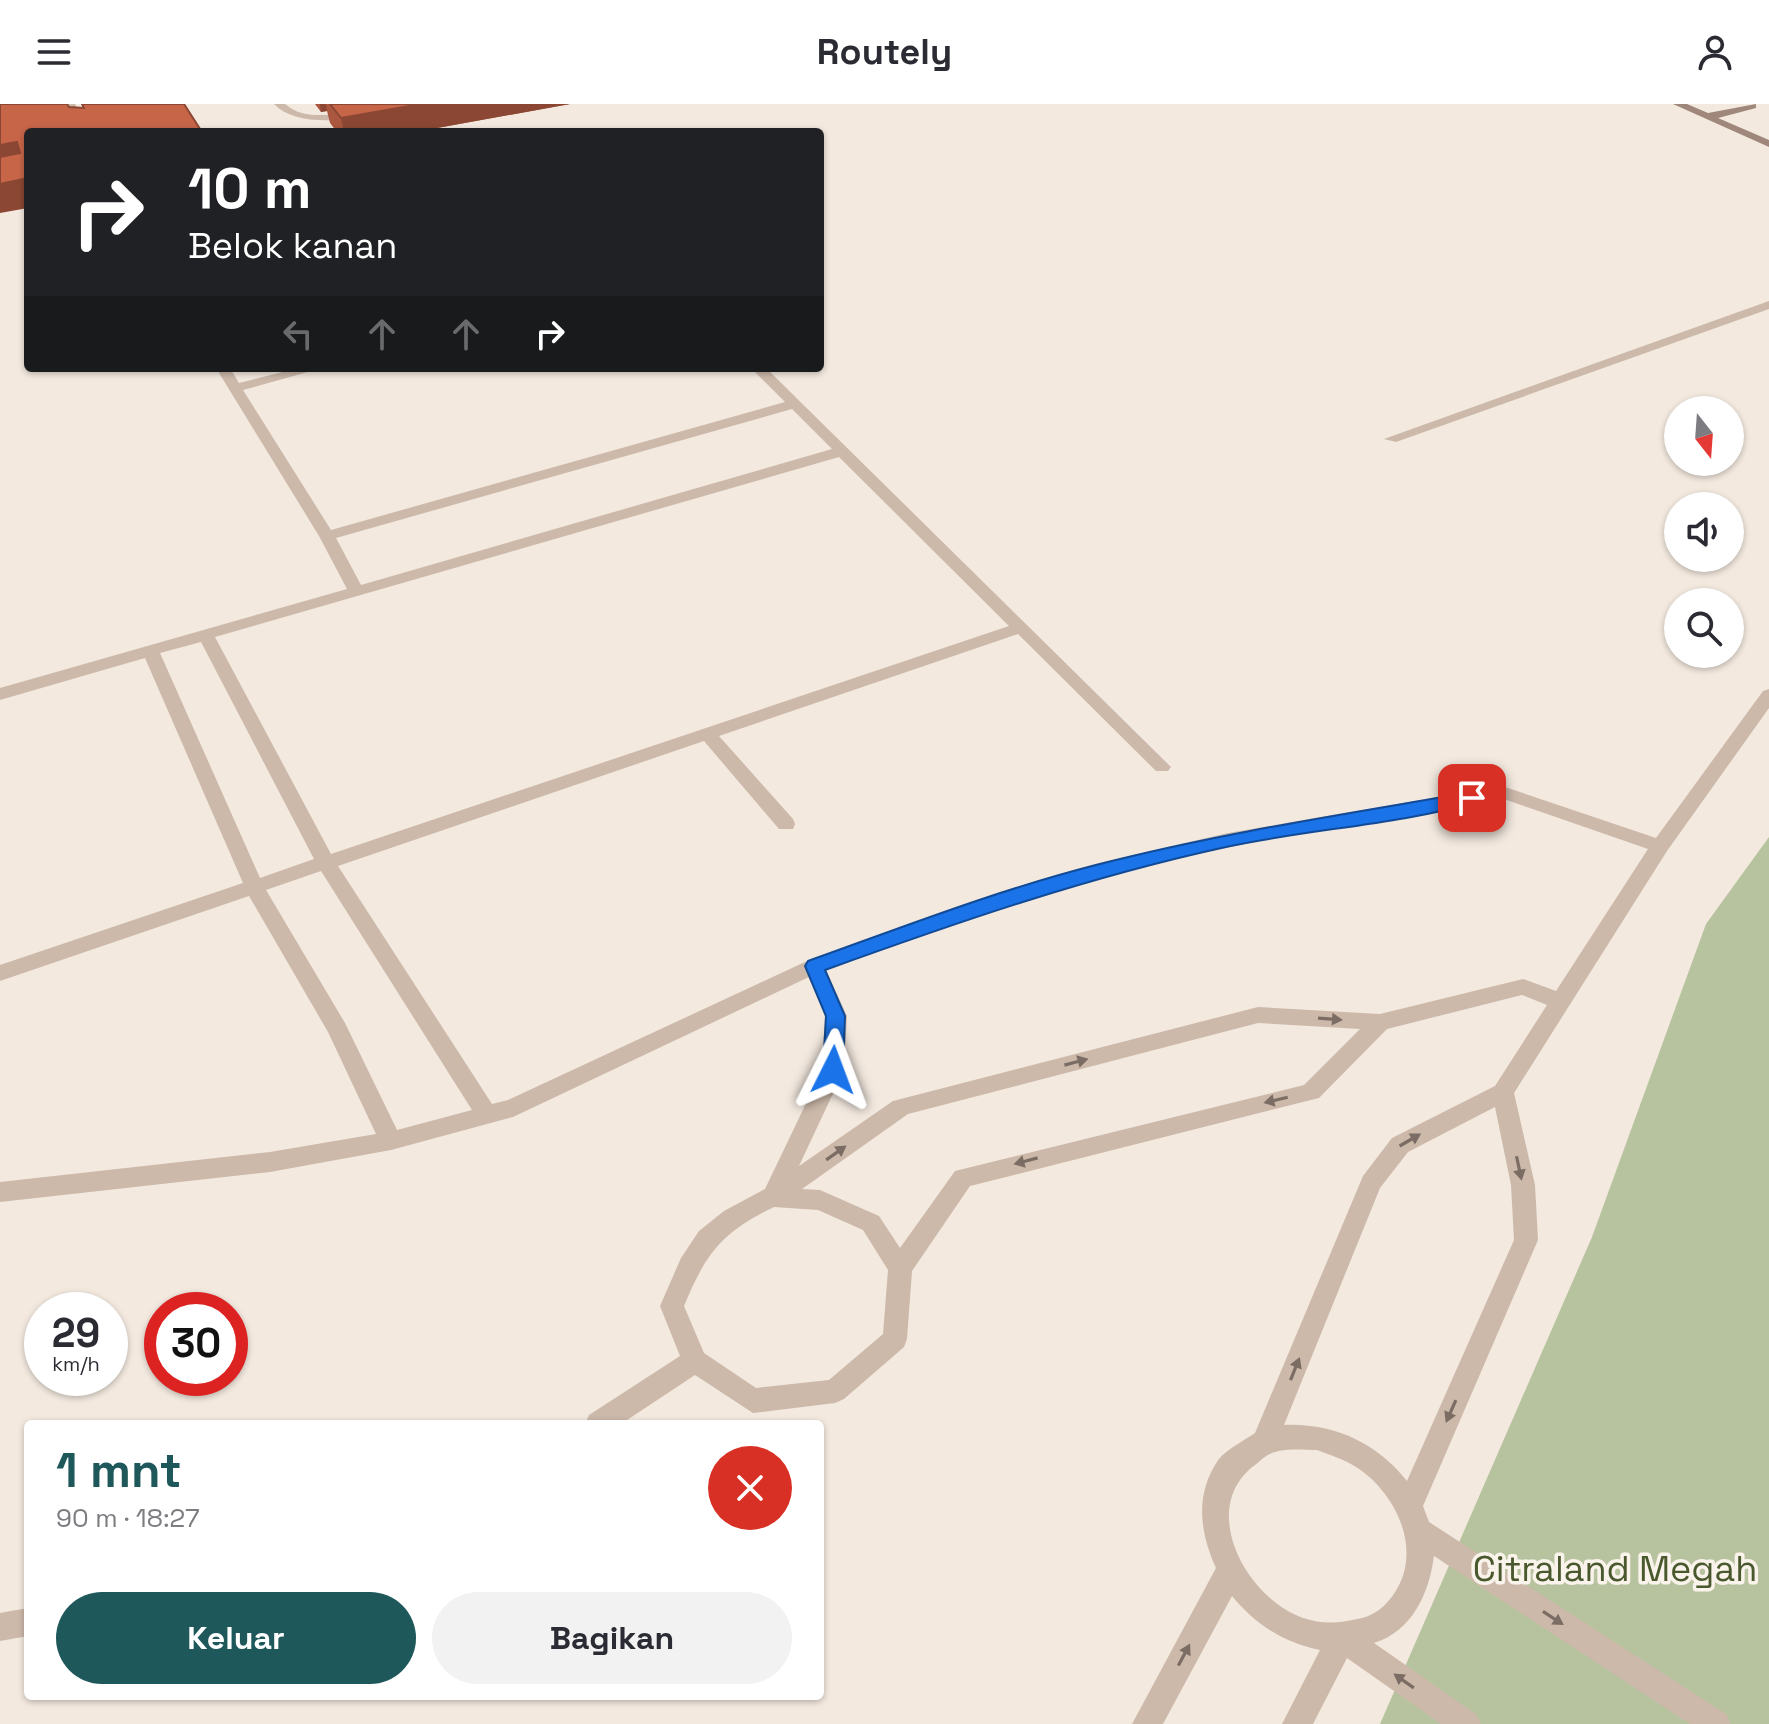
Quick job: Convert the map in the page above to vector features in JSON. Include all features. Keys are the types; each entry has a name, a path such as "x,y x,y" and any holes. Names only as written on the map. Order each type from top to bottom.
{"main road":[{"path":"1678,104 1769,144"},
{"path":"1707,117 1753,107"}],"street":[{"path":"70,104 84,128"},
{"path":"279,104 294,115 311,118 388,104"},
{"path":"1391,439 1769,305"},
{"path":"225,372 327,536 356,591"},
{"path":"234,388 299,372"},
{"path":"762,372 839,452 1162,767"},
{"path":"327,536 795,404"},
{"path":"0,694 839,452"},
{"path":"0,973 1019,628"},
{"path":"206,636 326,863 487,1115"},
{"path":"151,652 253,885 337,1029 391,1141"},
{"path":"1265,1441 1371,1183 1400,1145 1503,1092 1660,846 1769,695"},
{"path":"707,733 786,824"},
{"path":"0,1192 270,1162 391,1141 513,1108 814,966 1007,897 1095,871 1228,840 1502,792 1660,846"},
{"path":"772,1197 833,1070 836,1016 814,966"},
{"path":"1380,1022 1311,1092 963,1178 900,1268 895,1339 835,1391 753,1401 695,1361 672,1306 696,1249 731,1216 772,1197 901,1107 1258,1015 1380,1022 1523,987 1561,1002"},
{"path":"1503,1092 1523,1185 1526,1240 1413,1518 1420,1568 1407,1604 1379,1627 1342,1638 1297,1631 1258,1608 1228,1574 1214,1533 1217,1493 1235,1461 1265,1441 1318,1437 1371,1461 1413,1518 1716,1724"},
{"path":"772,1197 820,1200 871,1223 900,1268"},
{"path":"604,1420 695,1361"},
{"path":"1147,1724 1228,1574"},
{"path":"0,1627 24,1623"},
{"path":"1297,1724 1342,1638"},
{"path":"1342,1638 1466,1724"}],"green space":[{"name":"Citraland Megah","path":"1769,837 1769,1724 1380,1724 1592,1237 1706,924"}],"building":[{"path":"0,104 67,104 69,107 84,108 82,104 184,104 199,128 24,128 24,179 0,184 0,157 20,153 17,142 0,145"},
{"path":"330,104 421,104 341,118"}],"route":[{"path":"833,1070 836,1016 814,966 1007,897 1095,871 1228,840 1472,798"}]}
